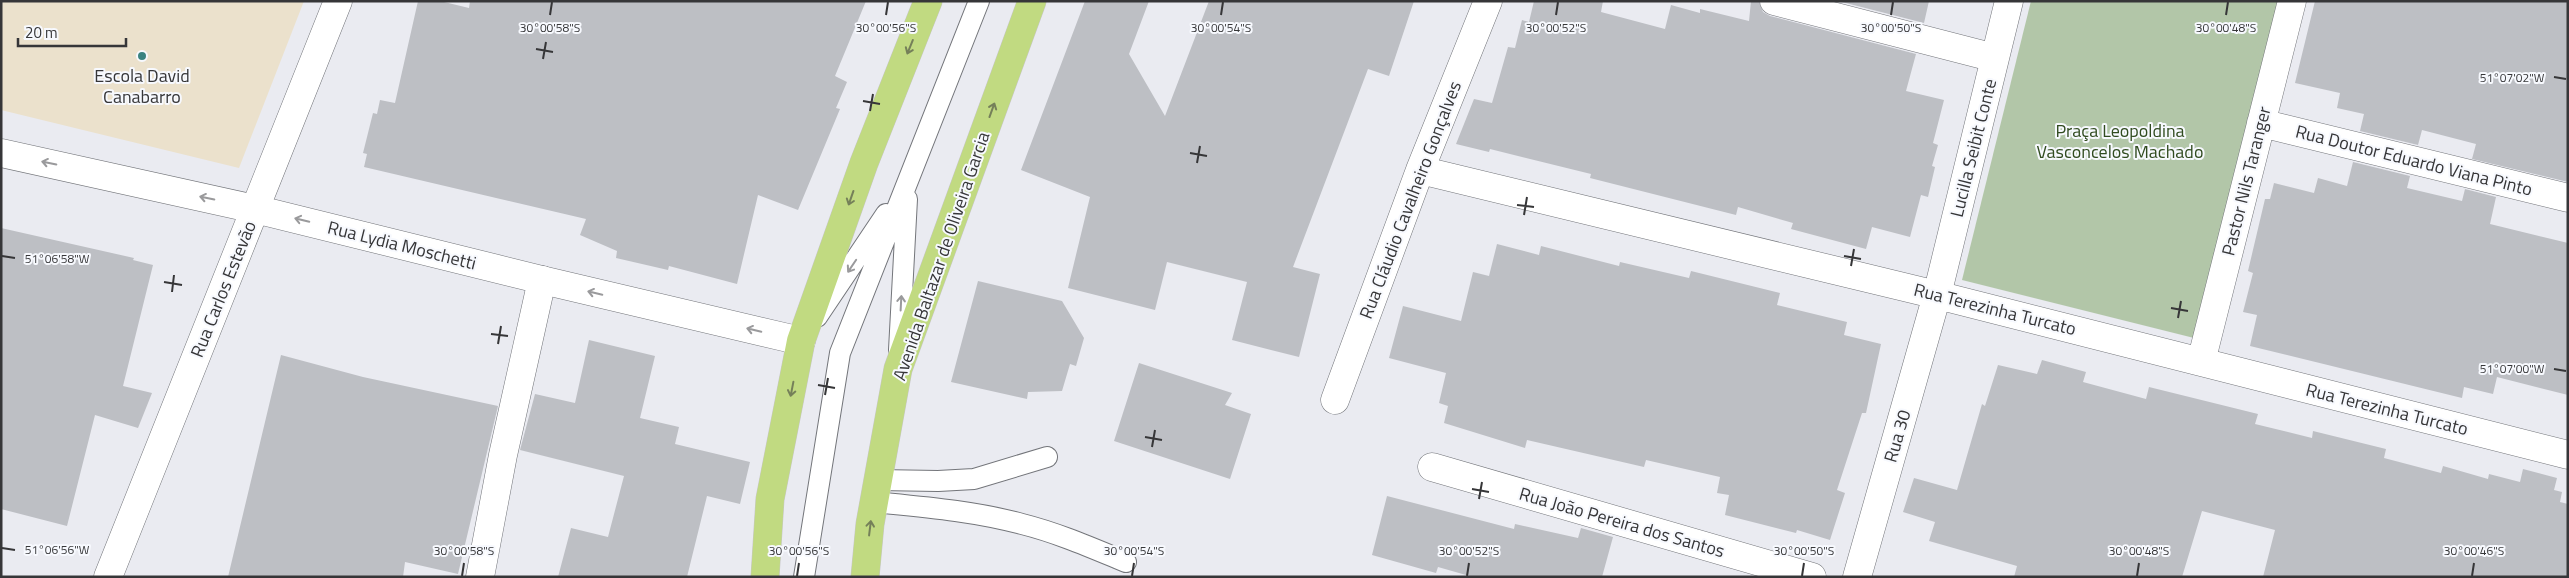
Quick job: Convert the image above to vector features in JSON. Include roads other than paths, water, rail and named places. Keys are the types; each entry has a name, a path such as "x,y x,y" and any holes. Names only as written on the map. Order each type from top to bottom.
{"main road":[{"path":"764,577 770,499 801,341 864,163 928,1"},
{"name":"Avenida Baltazar de Oliveira Garcia","path":"865,577 876,491 898,369 1032,1"}],"street":[{"name":"Rua Carlos Estevão","path":"108,577 338,1"},
{"name":"Rua Cláudio Cavalheiro Gonçalves","path":"1334,400 1420,170 1488,1"},
{"path":"1774,1 1995,58"},
{"name":"Lucilla Seibit Conte","path":"1938,295 2010,1"},
{"name":"Pastor Nils Taranger","path":"2201,362 2292,1"},
{"name":"Rua Doutor Eduardo Viana Pinto","path":"2261,123 2568,198"},
{"name":"Rua Lydia Moschetti","path":"1,153 255,209 542,280 801,341"},
{"name":"Rua Terezinha Turcato","path":"1420,170 1938,295 2568,455"},
{"path":"480,577 502,455 542,280"},
{"name":"Rua 30","path":"1857,577 1938,295"},
{"name":"Rua João Pereira dos Santos","path":"1432,466 1812,577"}],"lane":[{"path":"804,577 840,353 978,1"},
{"path":"801,341 908,181"},
{"path":"898,369 908,181"},
{"path":"876,491 938,481 974,478 1047,457"},
{"path":"876,491 941,508 1020,523 1061,535 1126,562"}],"place":[{"name":"Escola David Canabarro","path":"142,56"}],"park label":[{"name":"Praça Leopoldina Vasconcelos Machado","path":"2120,140"}]}
